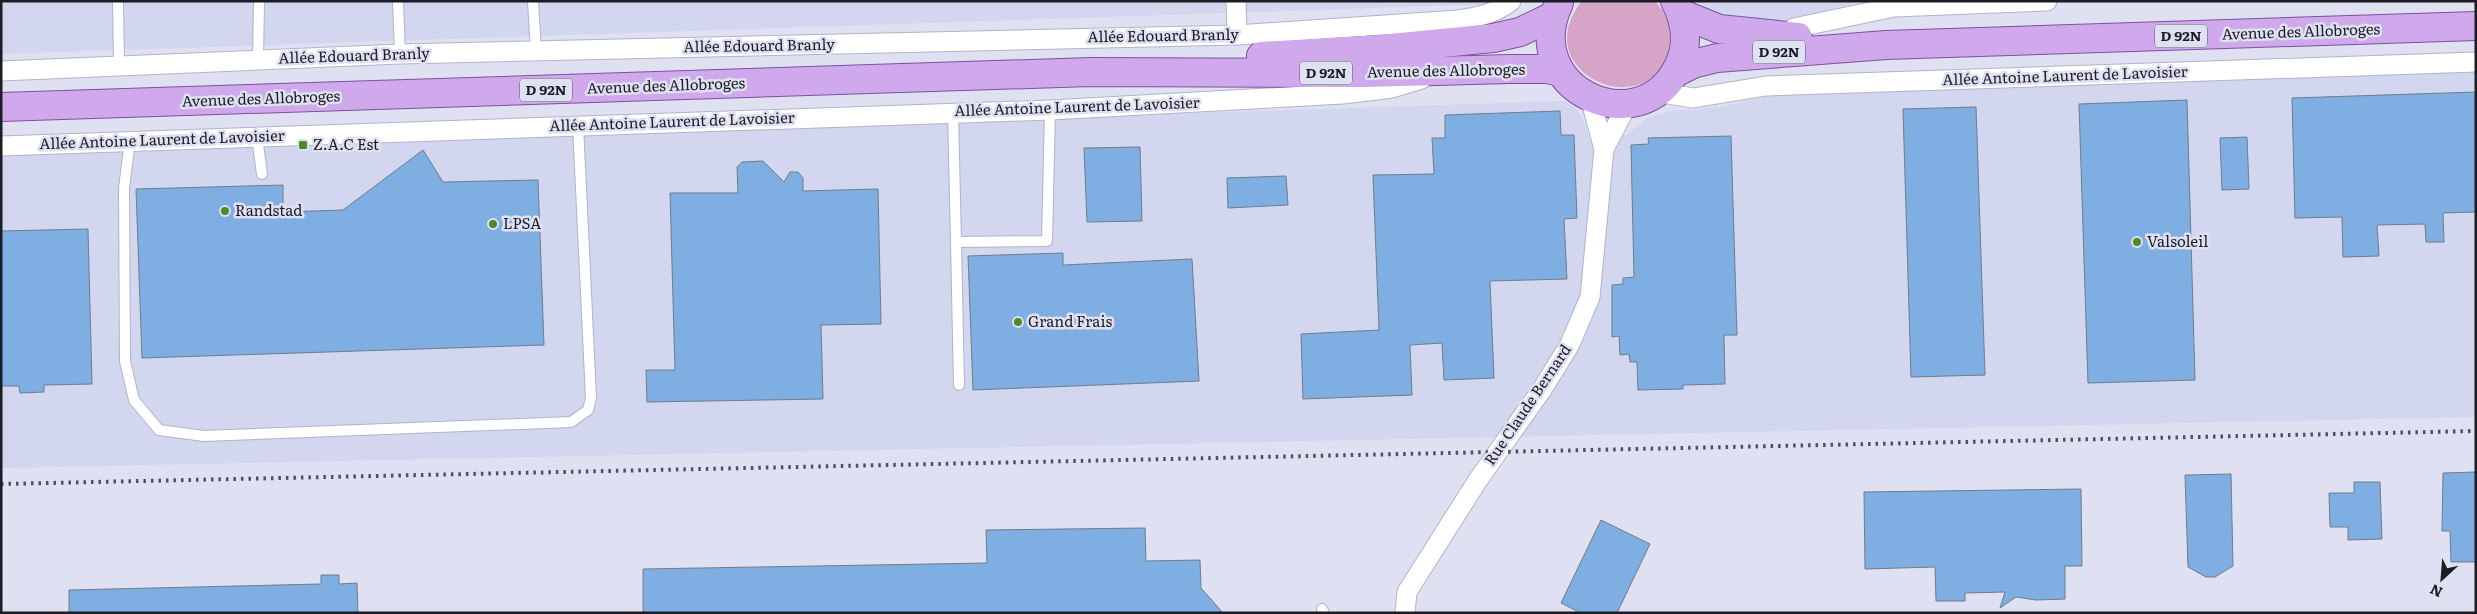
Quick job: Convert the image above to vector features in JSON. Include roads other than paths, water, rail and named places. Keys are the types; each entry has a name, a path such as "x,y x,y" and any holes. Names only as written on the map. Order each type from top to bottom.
{"main road":[{"name":"Avenue des Allobroges","path":"1678,7 1719,29 1886,45"},
{"path":"1666,83 1682,60 1685,44 1685,29 1678,7"},
{"name":"Avenue des Allobroges","path":"1091,72 1206,59 1381,49 1493,38 1520,32 1556,9"},
{"path":"1556,9 1550,35 1552,55 1560,72 1573,88 1590,98 1608,104 1628,104"},
{"name":"Avenue des Allobroges","path":"1628,104 1666,83 1693,64 1717,58 1886,45 2476,26"},
{"name":"Avenue des Allobroges","path":"1,107 1091,72 1364,73 1547,69 1560,72"}],"street":[{"path":"1236,1 1237,35"},
{"name":"Allée Edouard Branly","path":"1,71 400,54 1237,35 1458,20 1480,17 1497,11 1511,1"},
{"path":"1785,36 1794,28 1894,7 2047,1"},
{"path":"1343,94 1381,58 1415,54 1453,42"},
{"name":"Allée Antoine Laurent de Lavoisier","path":"1666,83 1693,98 1766,86 2476,62"},
{"name":"Allée Antoine Laurent de Lavoisier","path":"1,146 1050,110 1343,94 1392,88 1416,81 1442,70"},
{"name":"Rue Claude Bernard","path":"1405,613 1407,592 1497,451 1543,388 1570,344 1590,296 1604,148 1590,98"},
{"name":"Rue Claude Bernard","path":"1604,148 1628,104"}],"lane":[{"path":"118,1 118,66"},
{"path":"258,60 260,1"},
{"path":"398,1 400,54"},
{"path":"533,1 536,51"},
{"path":"956,242 1047,241 1050,110"},
{"path":"953,112 959,385"},
{"path":"130,141 124,188 125,361 134,400 159,430 204,436 572,422 588,410 591,398 578,125"},
{"path":"257,137 262,174"}],"railway":[{"path":"1,484 2476,431"}],"place":[{"name":"Z.A.C Est","path":"303,145"},
{"name":"Randstad","path":"225,211"},
{"name":"LPSA","path":"493,224"},
{"name":"Valsoleil","path":"2137,242"},
{"name":"Grand Frais","path":"1018,322"}]}
